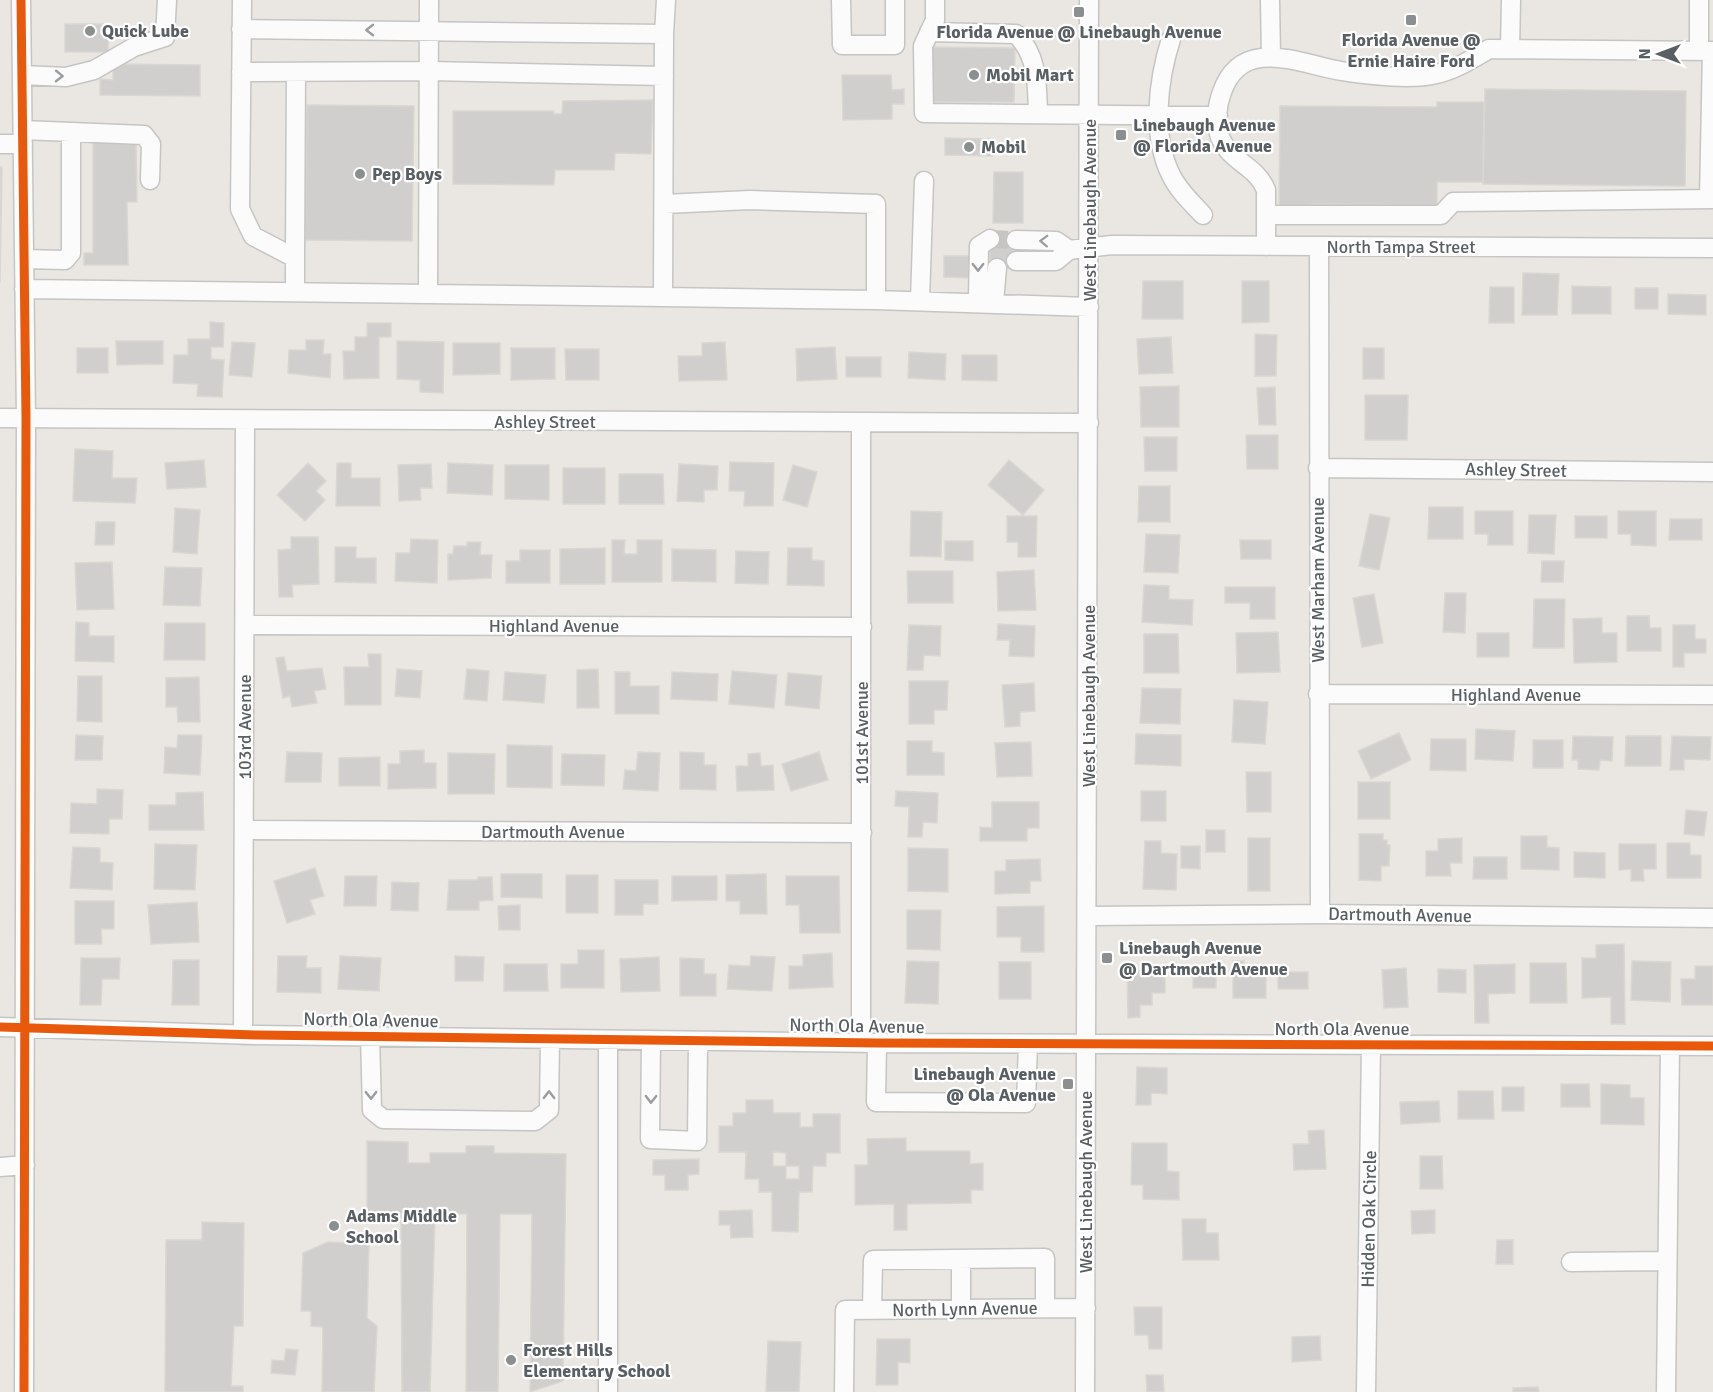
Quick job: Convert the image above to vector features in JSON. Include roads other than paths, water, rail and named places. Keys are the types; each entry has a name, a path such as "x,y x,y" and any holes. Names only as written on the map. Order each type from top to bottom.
{"street":[{"path":"21,0 26,418 24,1392"},
{"path":"22,75 66,77 94,70 134,47 165,37 166,0"},
{"path":"242,0 240,209 253,236 295,258"},
{"path":"428,294 429,0"},
{"path":"663,297 666,0"},
{"path":"841,0 842,45 895,45 926,39 1016,34 1025,43 1037,71 1038,113"},
{"path":"895,0 895,45"},
{"path":"935,0 935,20 926,39 924,113 1218,116"},
{"name":"West Linebaugh Avenue","path":"1085,1392 1089,0"},
{"path":"1270,0 1270,56"},
{"path":"1510,0 1510,49"},
{"path":"1266,215 1441,215 1454,202 1711,199 1708,51 1699,0"},
{"path":"241,29 664,34"},
{"path":"1171,39 1165,58 1158,114 1163,150 1170,174 1184,195 1203,214"},
{"path":"1266,246 1264,183 1259,176 1228,151 1220,136 1218,116 1224,87 1233,72 1248,62 1270,56 1373,75 1430,75 1463,65 1489,49 1708,51"},
{"path":"241,72 429,71 664,76"},
{"path":"295,292 296,72"},
{"path":"24,259 65,260 71,253 71,133"},
{"path":"0,144 23,137 71,133 144,135 151,144 150,180"},
{"path":"920,300 924,182"},
{"path":"664,204 750,200 876,204 874,252 876,300"},
{"path":"986,302 979,246 990,239"},
{"path":"1016,240 1056,241 1069,250 1056,261 1016,261"},
{"name":"North Tampa Street","path":"1069,250 1089,250 1112,245 1713,248"},
{"name":"West Marham Avenue","path":"1319,246 1320,914"},
{"path":"986,302 997,268"},
{"path":"24,290 920,300 1089,307"},
{"name":"Ashley Street","path":"0,418 1089,423"},
{"name":"103rd Avenue","path":"243,1035 245,420"},
{"name":"101st Avenue","path":"861,423 862,833 869,1043 876,1102 1026,1103 1028,1044"},
{"name":"Ashley Street","path":"1318,468 1713,472"},
{"name":"Highland Avenue","path":"245,625 862,627"},
{"name":"Highland Avenue","path":"1318,694 1713,695"},
{"name":"Dartmouth Avenue","path":"244,831 862,833"},
{"name":"Dartmouth Avenue","path":"1088,916 1320,914 1713,918"},
{"name":"North Ola Avenue","path":"0,1027 243,1035 869,1043 1713,1046"},
{"path":"370,1036 372,1110 383,1119 406,1120 535,1121 544,1116 549,1110 550,1039"},
{"path":"608,1040 608,1392"},
{"path":"651,1040 650,1139 697,1141 698,1041"},
{"name":"Hidden Oak Circle","path":"1366,1392 1371,1046"},
{"path":"1666,1392 1670,1046"},
{"path":"0,1167 25,1165"},
{"path":"872,1310 873,1260 1046,1258 1046,1308"},
{"path":"961,1259 961,1309"},
{"path":"1571,1262 1668,1262"},
{"name":"North Lynn Avenue","path":"844,1392 844,1310 1086,1308"}],"tunnel":[{"path":"990,239 1016,240"}],"place":[{"name":"Florida Avenue @ Linebaugh Avenue","path":"1079,12"},
{"name":"Florida Avenue @ Ernie Haire Ford","path":"1411,20"},
{"name":"Quick Lube","path":"90,31"},
{"name":"Mobil Mart","path":"974,75"},
{"name":"Linebaugh Avenue @ Florida Avenue","path":"1121,135"},
{"name":"Mobil","path":"969,147"},
{"name":"Pep Boys","path":"360,174"},
{"name":"Linebaugh Avenue @ Dartmouth Avenue","path":"1107,958"},
{"name":"Linebaugh Avenue @ Ola Avenue","path":"1068,1084"},
{"name":"Adams Middle School","path":"334,1226"},
{"name":"Forest Hills Elementary School","path":"511,1360"}]}
